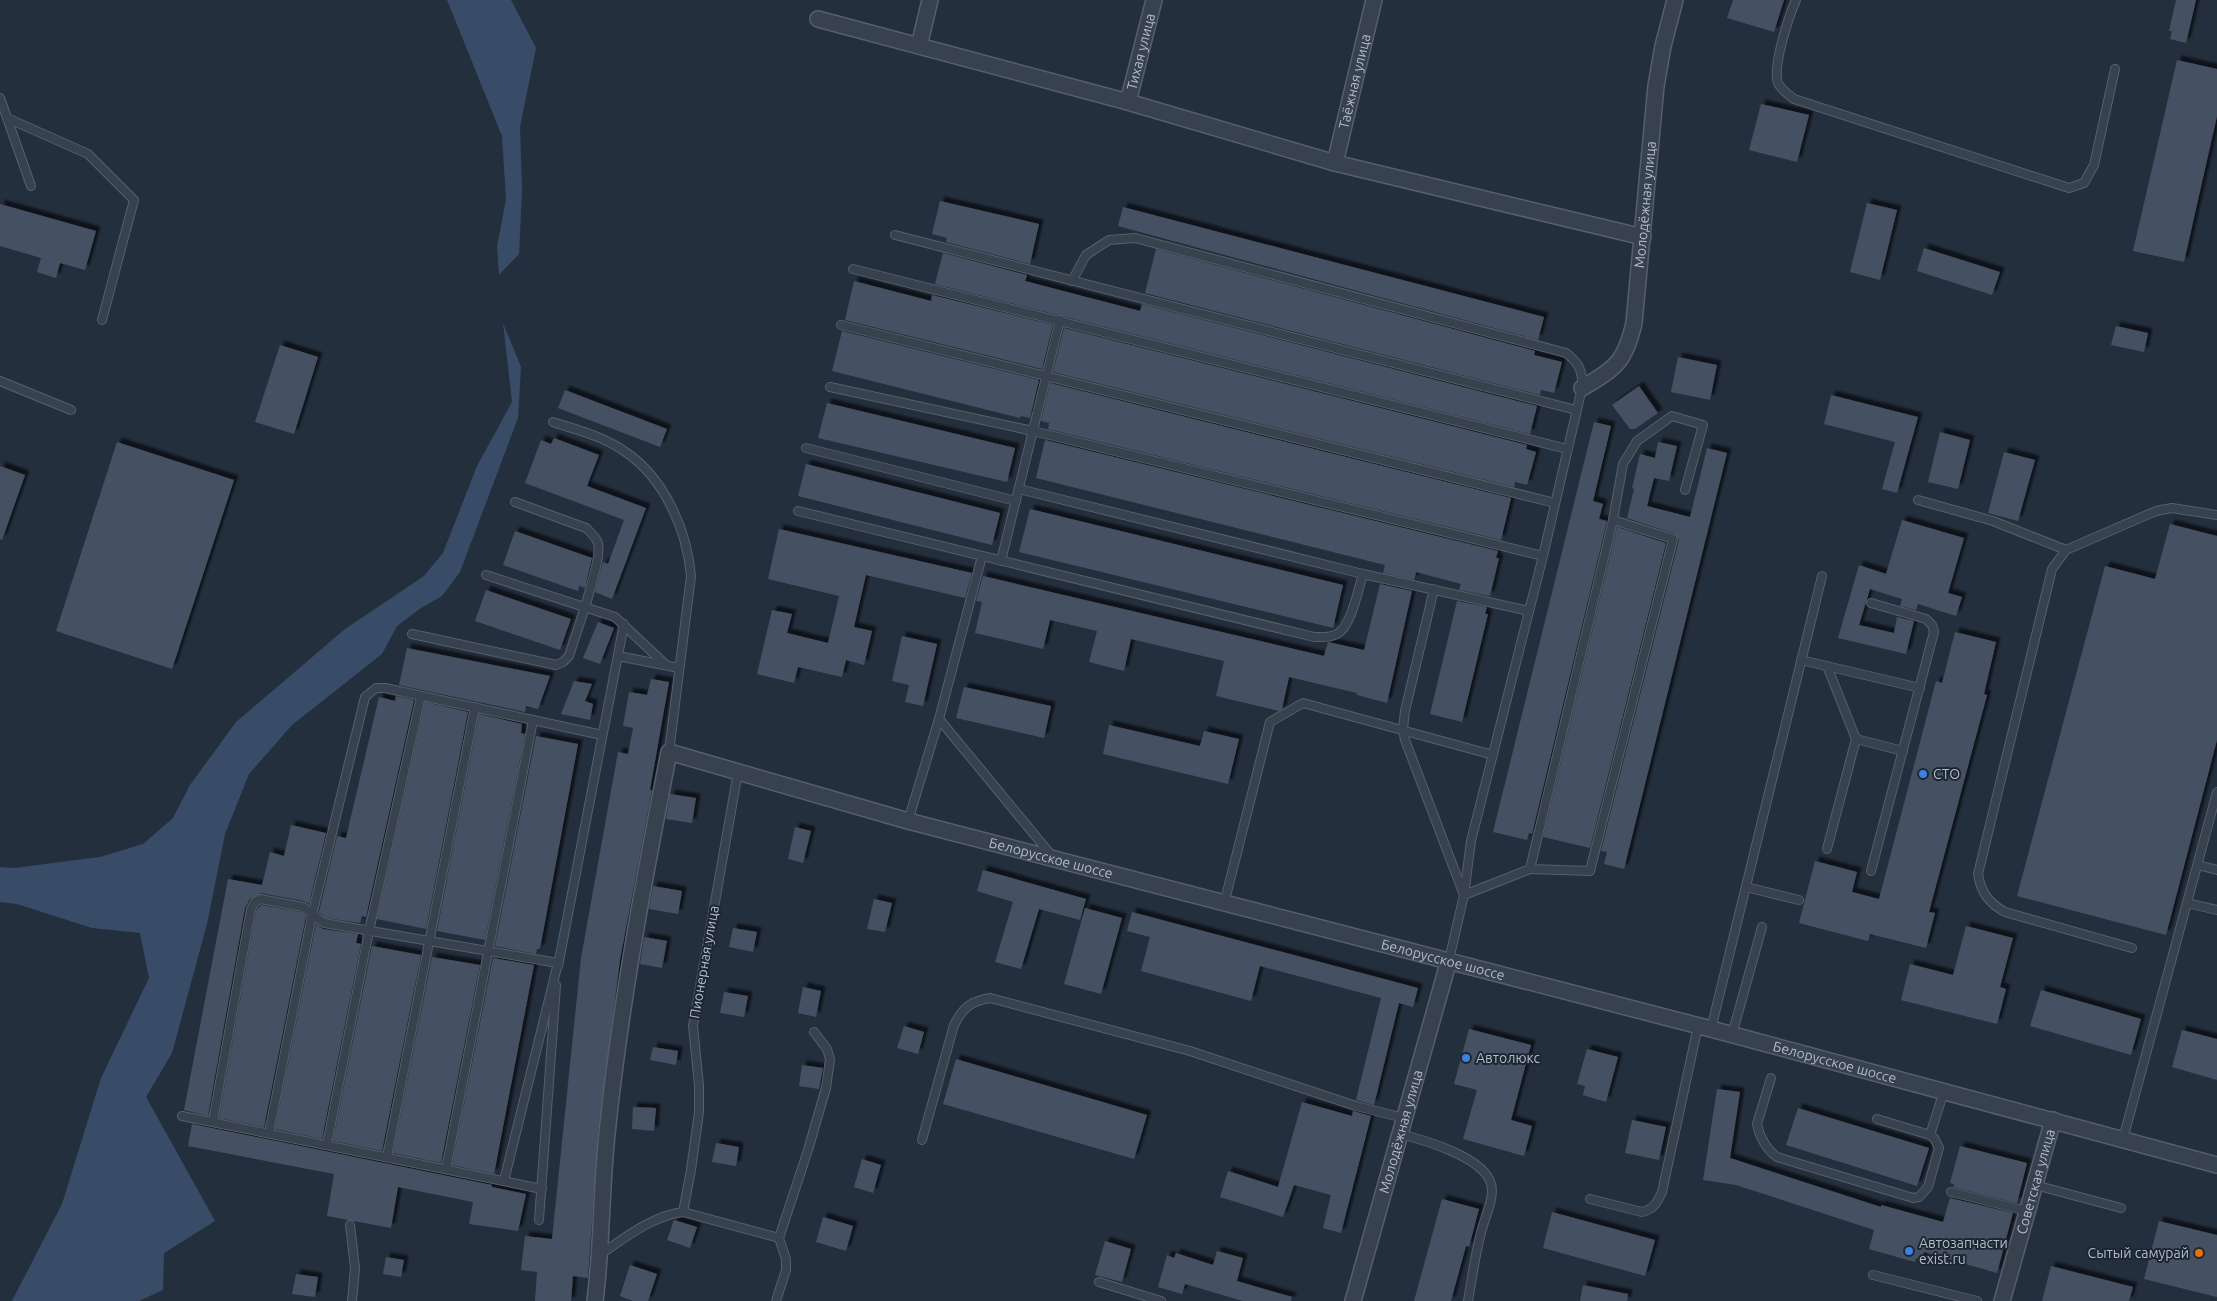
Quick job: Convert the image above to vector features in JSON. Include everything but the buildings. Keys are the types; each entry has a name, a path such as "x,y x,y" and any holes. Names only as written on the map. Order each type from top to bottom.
{"street":[{"path":"919,46 930,0"},
{"name":"Тихая улица","path":"1128,102 1154,0"},
{"name":"Таёжная улица","path":"1334,163 1374,0"},
{"name":"Молодёжная улица","path":"1582,388 1618,364 1628,348 1634,324 1656,86 1676,0"},
{"path":"818,19 1128,102 1334,163 1643,237"},
{"path":"595,1301 601,1254 607,1136 620,1026 634,934 669,752"},
{"name":"Белорусское шоссе","path":"669,752 908,822 1732,1034 2217,1165"},
{"name":"Молодёжная улица","path":"1352,1301 1449,960"},
{"name":"Советская улица","path":"2002,1301 2053,1120"}],"lane":[{"path":"1796,0 1776,69 1778,82 1783,91 1794,99 2069,188 2084,183 2094,165 2115,69"},
{"path":"0,98 31,186"},
{"path":"7,118 88,154 134,200 102,320"},
{"path":"895,235 1576,410"},
{"path":"1072,281 1086,255 1109,240 1135,238 1566,353 1580,367 1582,388 1543,556 1471,841 1464,895 1449,960"},
{"path":"853,268 1567,449"},
{"path":"1001,561 1060,320"},
{"path":"841,325 1555,503"},
{"path":"0,380 71,410"},
{"path":"830,387 1033,431 1543,556"},
{"path":"1530,869 1613,520 1623,464 1637,440 1672,416 1703,425 1685,490"},
{"path":"553,422 604,440 625,451 645,469 671,504 682,530 689,556 691,576 669,752"},
{"path":"806,448 1016,501"},
{"path":"1020,489 1363,574 1529,611"},
{"path":"1918,500 1993,521 2066,550"},
{"path":"412,634 556,665 563,662 568,656 585,606 598,554 598,543 594,535 586,528 515,502"},
{"path":"2132,948 2004,912 1993,906 1984,896 1978,874 2052,569 2066,550 2156,511 2172,508 2217,516"},
{"path":"798,511 1314,637 1330,637 1338,634 1347,626 1363,574"},
{"path":"1464,895 1530,869 1590,871 1673,539 1613,520"},
{"path":"908,822 939,719 982,556"},
{"path":"486,575 615,617 666,665"},
{"path":"1590,1199 1642,1212 1651,1210 1657,1204 1662,1192 1705,1027 1746,887 1822,576"},
{"path":"1434,589 1405,711 1404,740 1464,895"},
{"path":"1871,603 1926,619 1932,625 1934,632 1872,872"},
{"path":"504,1181 558,963 624,624"},
{"path":"618,656 680,668"},
{"path":"1801,660 1920,688"},
{"path":"1827,666 1856,740 1827,849"},
{"path":"269,1133 312,915 366,697 376,688 385,688 602,735"},
{"path":"327,1144 369,931 421,696"},
{"path":"1224,904 1270,722 1303,703 1493,755"},
{"path":"387,1157 475,707"},
{"path":"939,719 1055,859"},
{"path":"446,1169 533,720"},
{"path":"1856,740 1903,751"},
{"name":"Пионерная улица","path":"682,1212 691,1170 699,1112 695,1016 738,772"},
{"path":"2123,1140 2217,792"},
{"path":"2198,865 2217,870"},
{"path":"1746,887 1798,900"},
{"path":"213,1121 251,909 255,902 260,899 303,907 324,923 558,963"},
{"path":"2188,903 2217,910"},
{"path":"1732,1034 1762,927"},
{"path":"540,1220 558,963"},
{"path":"922,1140 954,1025 966,1005 977,1000 990,998 1190,1051 1356,1106 1404,1118"},
{"path":"776,1301 786,1270 786,1259 779,1238 826,1088 830,1059 827,1049 814,1032"},
{"path":"1770,1078 1757,1124 1768,1149 1777,1157 1913,1198 1919,1197 1928,1187 1939,1148 1934,1138 1930,1135 1877,1118"},
{"path":"1930,1135 1944,1091"},
{"path":"182,1116 542,1189"},
{"path":"1400,1134 1428,1142 1457,1154 1479,1167 1491,1184 1492,1194 1480,1235 1468,1301"},
{"path":"2034,1185 2120,1208"},
{"path":"1951,1192 2027,1211"},
{"path":"601,1254 655,1219 668,1214 682,1212 779,1238"},
{"path":"350,1225 355,1268 352,1301"},
{"path":"1873,1275 1977,1301"},
{"path":"1099,1282 1160,1301"}],"water":[{"path":"447,0 511,0 536,48 520,127 522,190 519,254 499,275 497,247 506,199 502,136"},
{"path":"503,323 521,367 518,418 460,572 442,596 421,608 397,626 382,654 292,725 249,774 225,834 207,924 172,1053 146,1097 215,1221 164,1253 163,1290 139,1301 12,1301 62,1204 101,1078 149,978 140,933 92,928 17,904 0,902 0,867 14,868 100,857 143,844 173,818 190,785 236,722 345,629 424,576 443,553 477,466 512,402"}],"place":[{"name":"СТО","path":"1923,774"},
{"name":"Автолюкс","path":"1466,1058"},
{"name":"Автозапчасти exist.ru","path":"1909,1251"},
{"name":"Сытый самурай","path":"2199,1253"}]}
